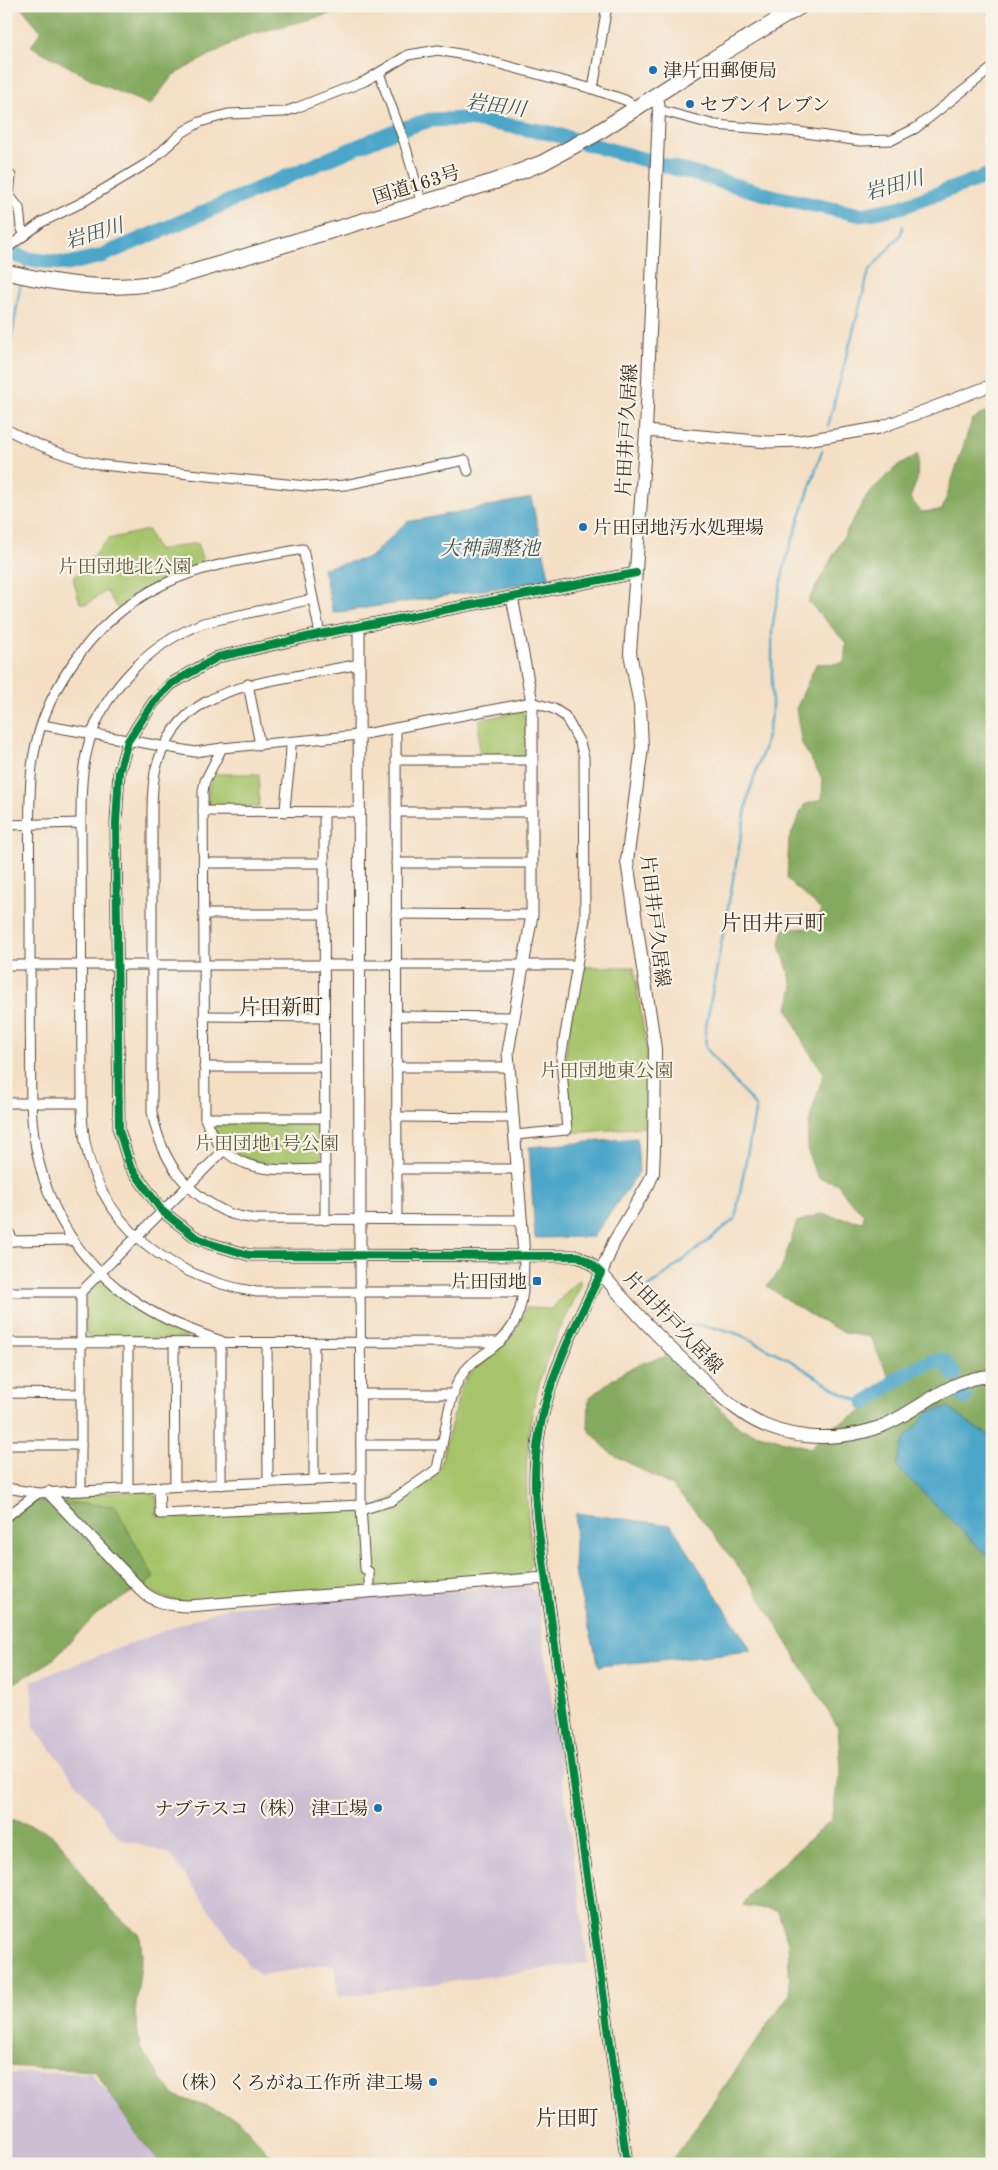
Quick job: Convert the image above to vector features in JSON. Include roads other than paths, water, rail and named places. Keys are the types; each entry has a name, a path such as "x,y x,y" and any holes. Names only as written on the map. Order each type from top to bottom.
{"highway":[{"name":"国道163号","path":"6,272 74,286 119,288 137,286 223,264 504,178 542,163 594,135 638,108 658,103 702,65 801,6"}],"main road":[{"name":"片田井戸久居線","path":"658,103 646,431 630,653 640,705 642,747 627,861 655,1049 654,1147 652,1173 649,1183 614,1242 601,1273 673,1351 726,1401 751,1419 780,1431 820,1438 848,1437 897,1420 944,1390 972,1379 992,1376"}],"street":[{"path":"593,89 607,6"},
{"path":"9,247 42,222 81,203 151,161 183,132 200,122 228,114 284,112 346,90 408,55 438,50 470,56 593,89 625,100 638,108"},
{"path":"658,103 715,125 799,132 860,141 892,140 916,128 992,68"},
{"path":"378,73 403,138 422,204"},
{"path":"11,176 10,195 19,208 21,227 25,234"},
{"path":"646,431 768,442 800,441 879,428 992,386"},
{"path":"6,429 39,446 78,460 102,465 316,487 345,485 466,460 468,471"},
{"path":"221,1341 168,1320 141,1305 100,1273 74,1240 53,1206 45,1186 34,1145 30,1103 30,777 42,725 66,674 90,641 129,604 164,584 202,569 303,549 320,634"},
{"path":"627,2164 545,1578 535,1485 542,1413 560,1356 601,1273 589,1262 578,1256 261,1256 223,1249 194,1236 162,1211 130,1166 119,1130 116,965 117,797 119,772 128,741 153,703 171,684 218,657 320,634 360,628 636,574"},
{"path":"159,1487 160,1514 361,1508 391,1501 437,1469 454,1394 460,1378 467,1368 500,1342 511,1330 520,1312 523,1292 524,1255 508,1052 532,914 532,702 512,597"},
{"path":"312,599 218,618 186,630 161,645 138,665 119,686 92,734 83,777 81,823 82,1102 84,1134 92,1166 110,1202 137,1237 179,1269 205,1281 257,1292 523,1292"},
{"path":"360,628 361,1508 365,1569 369,1572 369,1592"},
{"path":"360,664 248,684 222,692 207,700 184,718 164,747 157,767 152,796 152,1112 162,1150 177,1176 188,1185 225,1212 247,1218 281,1221 522,1220"},
{"path":"248,684 260,744"},
{"path":"42,725 195,752 360,735 532,702 554,709 565,716 584,751 585,918 561,1058 567,1130 515,1135"},
{"path":"396,728 396,1220"},
{"path":"285,812 286,787 291,766 291,742"},
{"path":"222,748 205,781 203,812 205,1118 213,1137 224,1150 240,1162 257,1168 324,1169"},
{"path":"396,760 532,760"},
{"path":"203,812 360,812"},
{"path":"324,812 324,1220"},
{"path":"396,812 532,812"},
{"path":"6,825 81,823"},
{"path":"204,863 324,863"},
{"path":"396,863 532,863"},
{"path":"204,914 324,914"},
{"path":"396,914 532,914"},
{"path":"6,965 576,965"},
{"path":"204,1016 324,1017"},
{"path":"396,1016 514,1016"},
{"path":"204,1067 324,1067"},
{"path":"396,1068 509,1067"},
{"path":"6,1103 82,1102"},
{"path":"205,1118 324,1118"},
{"path":"396,1118 513,1118"},
{"path":"82,1491 81,1292 224,1150"},
{"path":"396,1169 518,1169"},
{"path":"6,1225 10,1241 74,1240"},
{"path":"6,1292 81,1292"},
{"path":"221,1341 221,1484"},
{"path":"6,1343 174,1343 221,1341 267,1344 500,1342"},
{"path":"128,1343 128,1488"},
{"path":"174,1343 175,1486"},
{"path":"314,1343 314,1480"},
{"path":"267,1344 268,1482"},
{"path":"6,1394 81,1394"},
{"path":"360,1394 454,1394"},
{"path":"361,1444 442,1445"},
{"path":"6,1445 81,1445"},
{"path":"8,1490 43,1492 82,1491 361,1478"},
{"path":"43,1492 142,1592 161,1602 189,1606 545,1578"},
{"path":"6,1517 43,1492"}],"water":[{"name":"大神調整池","path":"531,498 550,580 333,613 323,568 369,558 407,522"},
{"path":"637,1138 639,1172 593,1237 535,1238 529,1147"},
{"path":"948,1407 977,1429 992,1436 992,1560 896,1466 904,1439 929,1412"},
{"path":"576,1513 671,1525 752,1651 599,1666 574,1570"}],"waterway":[{"name":"岩田川","path":"6,252 28,259 68,264 101,256 392,132 430,120 468,119 550,133 776,197 861,215 901,207 992,174"},
{"path":"828,426 869,271 901,234 903,226"},
{"path":"25,268 28,259"},
{"path":"6,373 21,281"},
{"path":"822,451 787,556 776,605 772,630 772,711 765,745 749,793 705,1032 706,1048 756,1107 735,1219 648,1288 665,1312 681,1327 698,1325 726,1330 743,1336 788,1359 843,1394 865,1403"},
{"path":"865,1403 911,1371 932,1362 943,1360 954,1374"},
{"path":"961,1389 965,1398"}],"place":[{"name":"津片田郵便局","path":"653,70"},
{"name":"セブンイレブン","path":"690,104"},
{"name":"片田団地汚水処理場","path":"583,527"},
{"name":"片田団地","path":"537,1281"},
{"name":"ナブテスコ（株） 津工場","path":"378,1808"},
{"name":"（株）くろがね工作所 津工場","path":"433,2082"}],"district":[{"name":"片田井戸町","path":"773,923"},
{"name":"片田新町","path":"281,1007"},
{"name":"片田町","path":"567,2118"}],"park label":[{"name":"片田団地北公園","path":"125,566"},
{"name":"片田団地東公園","path":"607,1070"},
{"name":"片田団地1号公園","path":"267,1143"}]}
